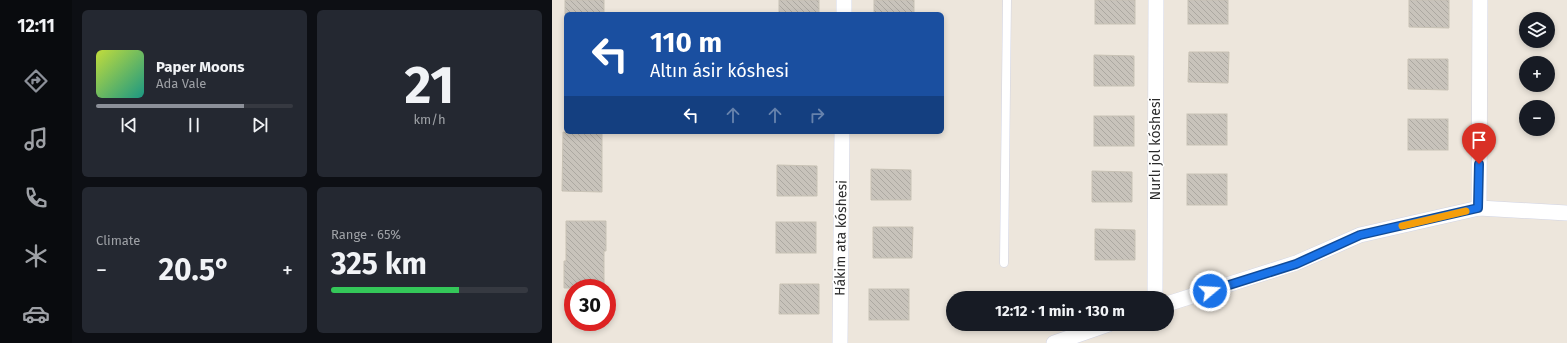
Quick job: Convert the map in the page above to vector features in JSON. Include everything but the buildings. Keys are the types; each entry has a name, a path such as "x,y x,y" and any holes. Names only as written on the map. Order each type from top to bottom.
{"street":[{"path":"844,0 844,12"},
{"name":"Nurlı jol kóshesi","path":"1155,291 1156,0"},
{"path":"1478,208 1480,0"},
{"name":"Hákim ata kóshesi","path":"840,343 842,134"},
{"path":"1174,302 1296,264 1360,235 1478,208 1567,213"},
{"path":"1054,343 1089,331"}],"lane":[{"path":"1004,263 1008,0"}],"slow traffic":[{"path":"1402,226 1466,211"}],"route":[{"path":"1210,291 1296,264 1360,235 1478,208 1479,164"}]}
